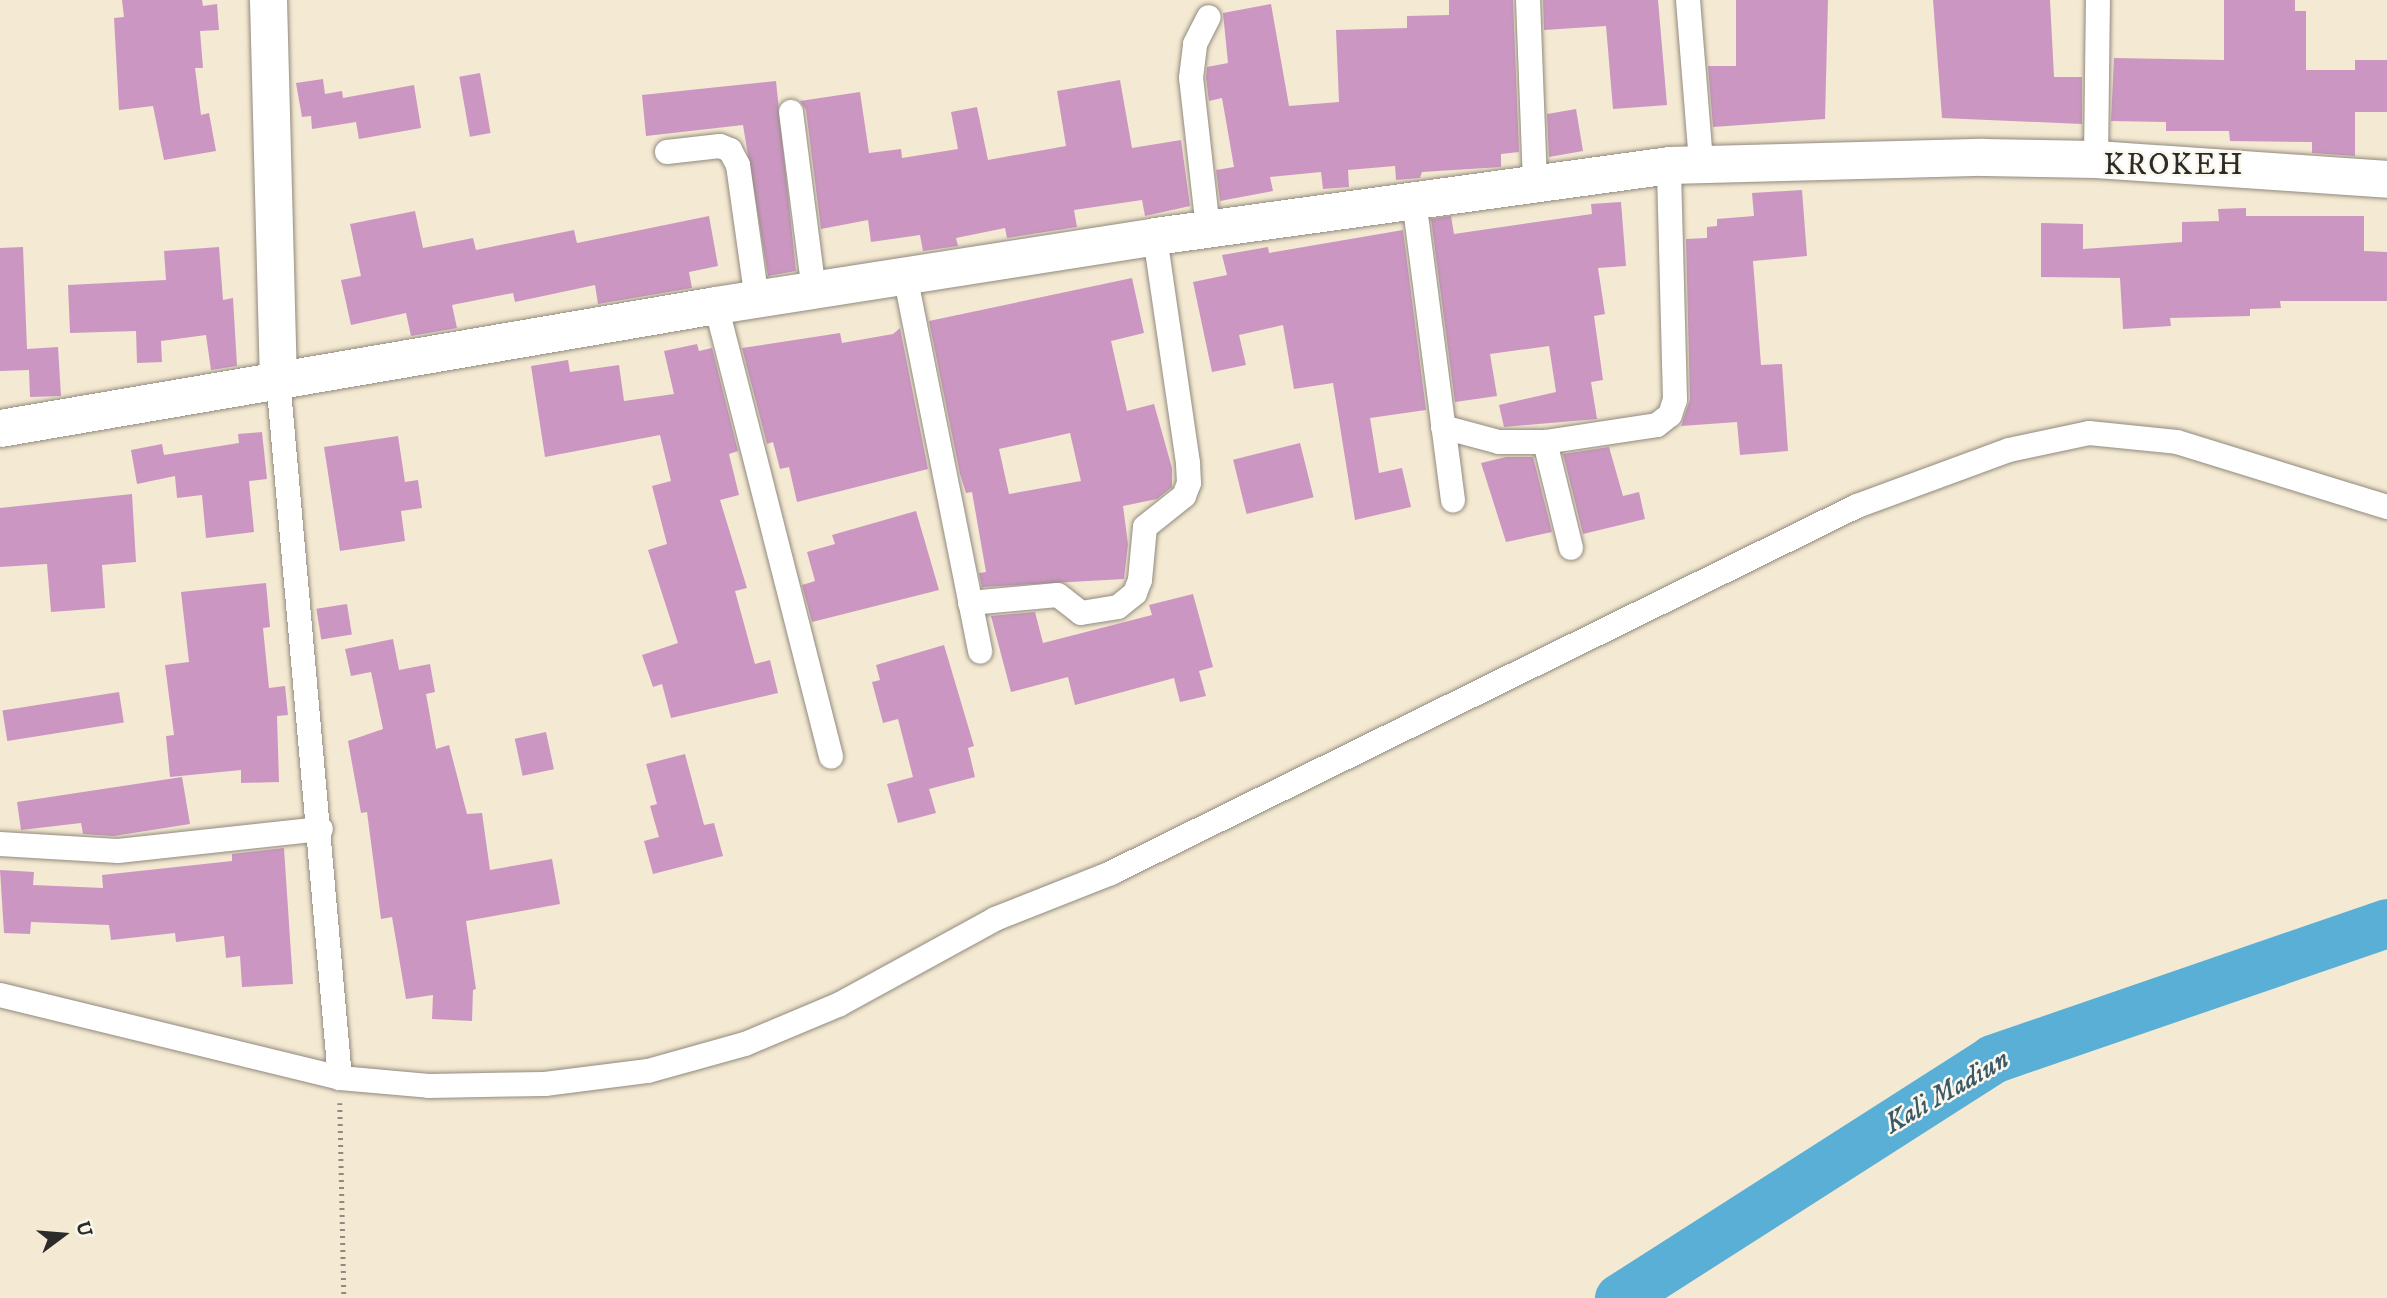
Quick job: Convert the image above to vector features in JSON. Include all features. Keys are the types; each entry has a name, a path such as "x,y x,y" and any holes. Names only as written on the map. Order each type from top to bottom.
{"main road":[{"path":"268,0 278,379"},
{"path":"0,428 79,418 278,379 905,275 1155,236 1685,164 2096,159 2387,179"}],"street":[{"path":"1528,0 1535,184"},
{"path":"1443,426 1499,442 1545,442 1657,425 1670,415 1675,400 1685,164 1688,0"},
{"path":"2096,159 2098,0"},
{"path":"1208,229 1191,78 1195,44 1209,17"},
{"path":"791,112 814,291"},
{"path":"667,152 720,146 730,150 738,165 757,301"},
{"path":"1414,200 1452,500"},
{"path":"970,603 1058,595 1081,614 1118,607 1135,593 1140,580 1145,527 1184,496 1189,483 1188,463 1155,236"},
{"path":"905,275 980,652"},
{"path":"716,305 831,757"},
{"path":"278,379 321,829 340,1078"},
{"path":"0,995 340,1078 429,1086 545,1084 648,1072 745,1044 840,1004 995,919 1111,873 1857,506 2009,450 2089,433 2177,442 2387,507"},
{"path":"1545,442 1571,548"},
{"path":"0,844 118,851 321,829"}],"path":[{"path":"340,1078 344,1298"}],"building":[{"path":"122,0 202,0 203,6 217,4 219,30 200,31 203,68 195,68 201,115 209,113 216,151 164,160 153,106 119,110 114,18 124,17"},
{"path":"1449,0 1513,0 1519,152 1501,154 1501,167 1422,172 1420,178 1396,180 1395,166 1348,170 1349,187 1323,189 1321,172 1270,177 1273,191 1220,201 1216,170 1234,167 1222,98 1209,101 1206,78 1207,67 1228,63 1223,13 1271,4 1289,106 1339,102 1336,30 1407,28 1407,16 1449,15"},
{"path":"1543,0 1658,0 1667,105 1613,109 1606,26 1544,30"},
{"path":"1736,0 1828,0 1825,119 1713,127 1708,66 1736,66"},
{"path":"1933,0 2050,0 2054,77 2082,77 2082,124 1942,118"},
{"path":"2224,0 2295,0 2295,11 2306,11 2306,70 2355,70 2355,60 2387,60 2387,112 2355,112 2355,156 2312,153 2312,142 2230,141 2229,131 2166,131 2166,122 2111,121 2114,58 2224,60"},
{"path":"480,73 491,133 470,137 459,77"},
{"path":"323,79 325,94 342,91 343,98 414,85 421,128 359,139 356,122 312,129 311,116 302,117 296,83"},
{"path":"1120,80 1132,148 1181,140 1190,206 1145,216 1142,200 1074,210 1077,227 1007,238 1005,228 956,238 958,246 923,251 920,235 871,242 868,220 821,229 806,110 800,101 860,92 869,153 901,149 902,158 958,149 951,112 977,107 988,160 1066,146 1057,91"},
{"path":"776,81 796,271 768,276 743,125 646,136 642,95"},
{"path":"1576,109 1583,151 1549,157 1547,114"},
{"path":"1802,190 1807,256 1753,261 1761,365 1782,364 1788,451 1740,455 1737,422 1681,426 1690,400 1686,239 1707,238 1707,227 1717,226 1717,219 1754,216 1752,193"},
{"path":"1621,202 1626,266 1598,268 1605,314 1594,316 1603,380 1591,382 1597,419 1504,427 1499,405 1556,392 1549,346 1490,354 1497,396 1455,402 1431,219 1451,216 1454,234 1592,214 1591,204"},
{"path":"2246,208 2246,216 2364,216 2364,251 2387,252 2387,301 2280,301 2281,308 2250,309 2250,316 2170,318 2171,326 2123,329 2120,278 2041,277 2041,223 2083,224 2083,249 2182,242 2182,222 2219,221 2218,209"},
{"path":"415,211 423,248 473,238 476,250 574,230 577,243 709,216 718,266 689,272 692,288 598,304 595,285 515,302 513,293 452,305 457,328 411,336 406,313 351,325 341,280 361,276 350,224"},
{"path":"1403,230 1426,410 1370,418 1379,473 1402,468 1411,507 1355,520 1333,383 1294,389 1283,325 1239,335 1246,365 1212,372 1193,282 1227,275 1222,255 1268,247 1269,253"},
{"path":"23,247 27,349 58,347 61,396 30,397 29,370 0,371 0,248"},
{"path":"219,247 223,300 233,298 237,366 211,370 206,335 161,341 162,362 137,363 136,331 70,333 68,285 166,280 164,251"},
{"path":"1132,278 1144,333 1111,341 1127,411 1154,404 1172,468 1172,487 1157,499 1123,506 1128,544 1124,579 982,587 979,573 986,572 972,492 966,493 960,474 929,321","holes":["1070,433 1081,481 1009,494 999,449"]},
{"path":"900,328 928,469 797,502 789,467 780,469 773,442 767,444 742,348 840,333 842,343 893,334"},
{"path":"697,344 699,351 712,348 738,451 729,454 739,495 720,500 747,588 735,591 755,664 770,660 778,693 671,718 662,684 653,687 642,655 678,643 648,550 667,544 652,486 671,481 660,435 545,457 531,366 568,360 570,372 619,365 624,401 674,394 664,351"},
{"path":"262,432 267,479 249,481 254,532 206,538 202,495 177,498 175,476 137,484 131,450 162,444 164,455 239,443 238,434"},
{"path":"398,436 405,482 418,480 422,508 401,511 405,541 340,551 324,447"},
{"path":"1300,443 1314,497 1247,514 1233,460"},
{"path":"1609,447 1623,496 1639,492 1645,519 1583,534 1563,454"},
{"path":"1506,457 1533,457 1552,532 1506,542 1481,463"},
{"path":"132,494 136,562 102,565 105,608 51,612 47,564 0,567 0,508"},
{"path":"916,511 939,590 812,622 802,585 815,581 807,552 835,544 832,535"},
{"path":"266,583 270,627 263,628 269,688 285,686 288,715 277,716 279,782 241,783 241,770 170,777 166,736 174,735 165,665 189,662 181,592"},
{"path":"1193,594 1213,667 1199,671 1206,696 1180,702 1174,678 1075,705 1068,677 1011,692 991,616 1035,612 1043,643 1152,615 1149,605"},
{"path":"347,604 352,635 321,639 316,609"},
{"path":"393,639 399,670 430,664 435,692 426,694 436,749 449,745 467,814 482,813 490,870 552,859 560,904 466,921 476,989 473,990 472,1021 432,1019 433,995 406,999 392,917 381,919 367,812 361,813 348,741 383,729 371,672 351,676 345,649"},
{"path":"944,645 974,746 968,748 975,777 929,789 936,813 898,823 887,784 913,777 898,719 883,723 872,682 880,680 876,665"},
{"path":"119,692 124,723 7,741 2,710"},
{"path":"546,732 554,769 523,776 515,739"},
{"path":"685,754 704,825 714,823 723,856 653,874 644,841 659,837 650,806 657,804 646,764"},
{"path":"182,777 190,824 114,836 83,834 81,823 21,830 17,802"},
{"path":"284,848 293,984 242,987 240,956 226,958 224,936 176,942 175,933 111,940 109,925 31,922 30,934 4,933 0,870 34,872 33,885 103,888 102,875 232,861 232,854"}],"waterway":[{"name":"Kali Madiun","path":"1619,1298 1992,1059 2387,923"}],"district":[{"name":"KROKEH","path":"2174,166"}]}
